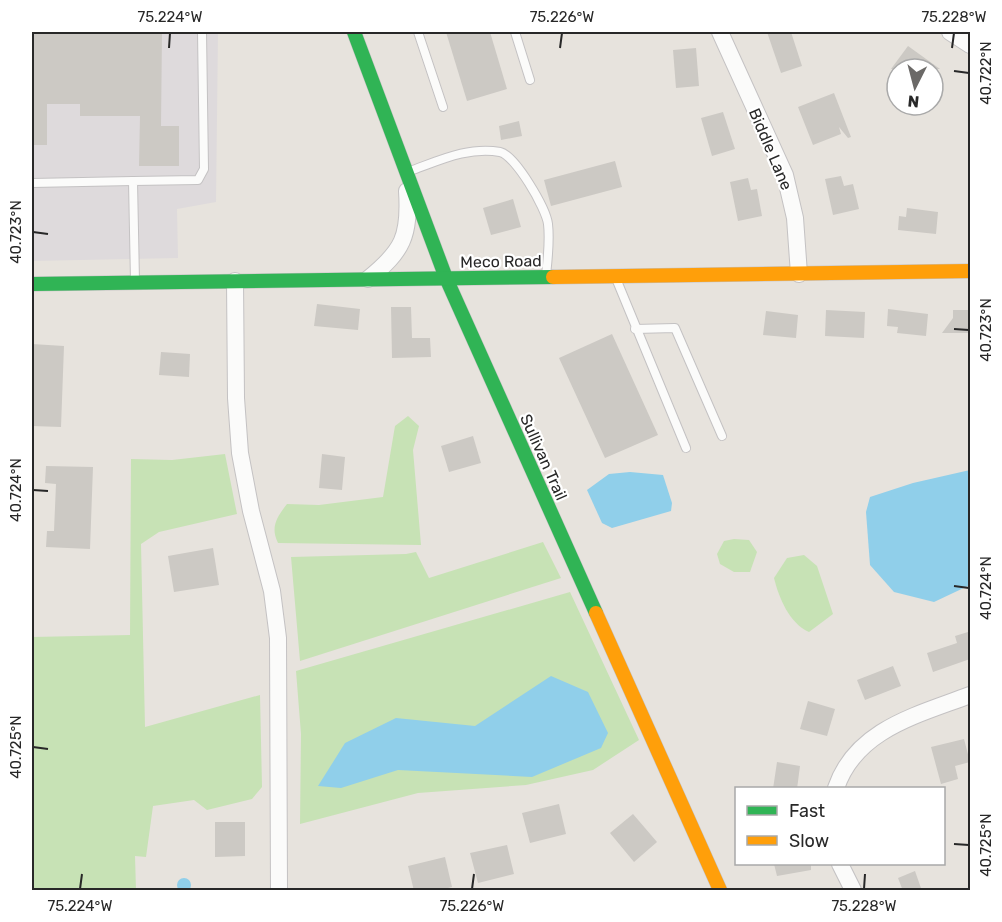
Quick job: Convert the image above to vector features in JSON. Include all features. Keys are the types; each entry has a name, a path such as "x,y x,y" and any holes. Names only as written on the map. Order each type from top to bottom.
{"street":[{"name":"Biddle Lane","path":"720,32 785,175 795,218 800,273"},
{"path":"950,32 970,45"},
{"name":"Sullivan Trail","path":"359,33 406,172 446,278 720,891"},
{"path":"368,279 390,261 404,241 409,221 406,172"},
{"name":"Meco Road","path":"32,284 970,271"},
{"path":"235,281 236,398 240,453 251,511 272,591 278,638 279,891"},
{"path":"837,787 856,754 882,730 970,695"},
{"path":"840,865 853,891"}],"lane":[{"path":"32,183 198,180 204,170 202,32"},
{"path":"418,32 443,107"},
{"path":"515,32 530,80"},
{"path":"406,172 456,154 484,151 503,153 517,164 547,220 549,242 546,277"},
{"path":"133,181 135,282"},
{"path":"615,276 634,329 686,448"},
{"path":"634,329 675,328 722,436"}],"shaded area":[{"path":"32,32 218,32 216,202 177,209 178,258 32,261"}],"green space":[{"path":"408,416 419,426 413,450 421,545 278,543 275,532 276,522 287,504 319,505 383,497 395,426"},
{"path":"225,454 237,514 159,532 141,544 145,727 260,695 262,787 252,799 207,810 194,800 153,806 146,857 135,856 136,890 32,890 32,637 130,635 131,459 172,460"},
{"path":"749,540 757,552 750,572 734,572 720,564 717,554 724,541"},
{"path":"543,542 561,578 300,661 291,557 416,552 429,578"},
{"path":"804,555 817,566 833,614 809,632 790,616 782,602 774,578 787,558"},
{"path":"570,592 639,740 593,770 526,785 418,793 300,824 301,734 296,671"}],"water":[{"path":"970,470 970,585 934,602 894,592 870,565 866,512 870,497 913,483"},
{"path":"630,472 663,475 672,503 671,511 612,528 602,523 587,490 609,474"},
{"path":"551,676 588,692 608,733 601,748 532,777 398,770 341,788 318,786 345,743 396,718 475,726"},
{"path":"184,878 189,880 191,885 189,890 184,892 179,890 177,885 179,880"}],"building":[{"path":"32,32 162,32 161,126 179,126 179,166 139,166 140,116 80,116 80,104 47,104 47,145 32,145"},
{"path":"446,32 490,32 507,89 467,101"},
{"path":"767,32 791,32 802,66 781,73"},
{"path":"908,46 923,57 900,57"},
{"path":"696,48 699,86 676,88 673,50"},
{"path":"834,93 851,137 848,138 839,127 841,134 813,145 798,107"},
{"path":"723,112 735,149 712,156 701,118"},
{"path":"519,121 522,136 501,140 499,126"},
{"path":"615,161 622,187 551,206 544,180"},
{"path":"841,176 844,186 853,184 859,209 833,215 825,179"},
{"path":"748,178 751,190 757,189 762,216 738,221 730,182"},
{"path":"513,199 521,227 491,235 483,208"},
{"path":"907,208 938,212 936,234 898,230 899,216 906,217"},
{"path":"317,304 360,309 358,330 314,326"},
{"path":"391,307 411,307 412,338 430,338 431,357 392,358"},
{"path":"888,309 928,314 926,336 897,333 898,327 887,326"},
{"path":"826,310 865,312 864,338 825,336"},
{"path":"953,310 970,310 970,333 942,333 953,318"},
{"path":"766,311 798,315 796,338 763,335"},
{"path":"612,334 658,435 605,458 559,358"},
{"path":"32,344 64,346 61,427 32,426"},
{"path":"161,352 190,354 189,377 159,375"},
{"path":"473,436 481,463 449,472 441,446"},
{"path":"322,454 345,457 342,490 319,488"},
{"path":"46,466 93,467 90,549 46,547 47,531 54,531 56,484 45,483"},
{"path":"213,548 219,585 174,592 168,556"},
{"path":"968,632 970,659 933,672 927,653 957,643 955,636"},
{"path":"893,666 901,686 865,700 857,680"},
{"path":"808,701 835,709 827,736 800,729"},
{"path":"964,739 970,762 955,766 958,779 941,784 931,747"},
{"path":"777,762 800,766 797,787 773,787"},
{"path":"559,804 566,834 530,843 522,813"},
{"path":"633,814 657,842 634,862 610,833"},
{"path":"215,822 245,822 245,856 215,857"},
{"path":"507,845 514,874 478,883 470,853"},
{"path":"445,857 452,887 436,891 414,891 408,866"},
{"path":"774,865 811,865 811,870 777,876"},
{"path":"915,871 922,891 903,891 898,878"}],"traffic: fast":[{"path":"354,32 446,278 596,613"},
{"path":"32,284 553,277"}],"traffic: slow":[{"path":"553,277 970,271"},
{"path":"596,613 720,890"}]}
